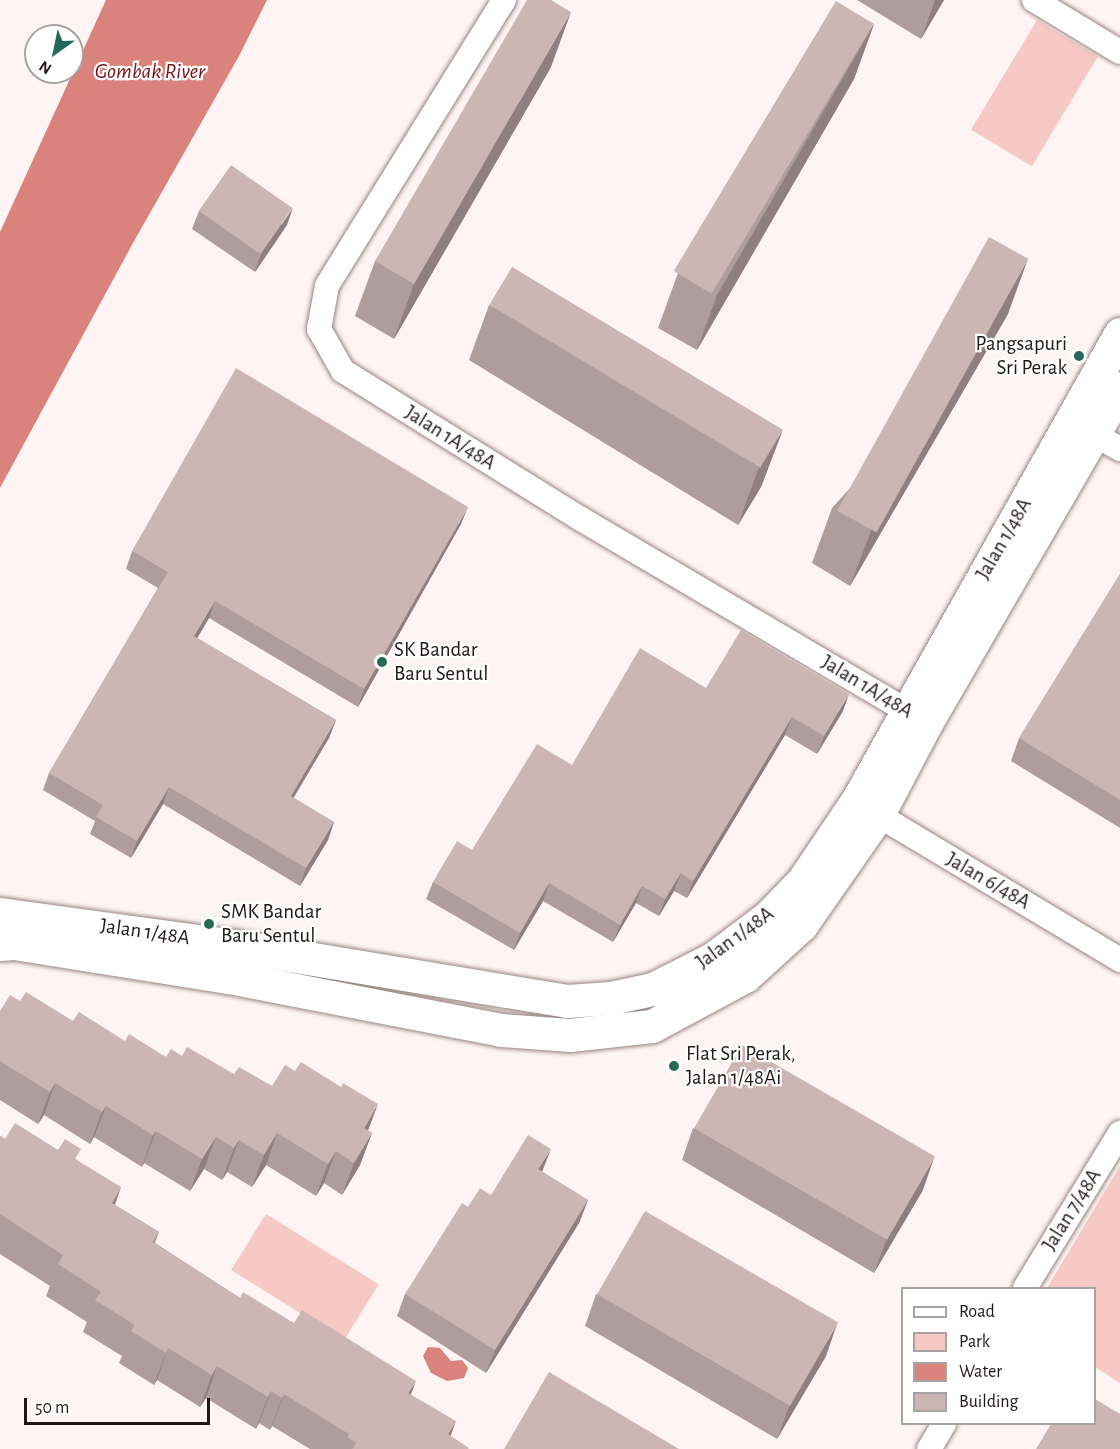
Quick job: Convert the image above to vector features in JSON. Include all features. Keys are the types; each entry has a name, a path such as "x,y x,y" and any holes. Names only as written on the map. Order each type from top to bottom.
{"main road":[{"name":"Jalan 1/48A","path":"1095,435 1120,334"},
{"name":"Jalan 1/48A","path":"0,944 14,943 229,977 501,1030 570,1035 652,1026 745,976 801,925 917,717 1095,435 1120,388"},
{"name":"Jalan 1/48A","path":"0,914 235,946 567,1001 611,998 653,989 714,958 768,917 867,809"}],"street":[{"name":"Jalan 1A/48A","path":"504,0 327,286 319,329 343,371 581,519 917,717"},
{"path":"1034,0 1120,52"},
{"name":"Jalan 6/48A","path":"867,809 1120,960"},
{"name":"Jalan 7/48A","path":"1026,1287 1120,1133"},
{"path":"929,1449 943,1425"}],"green space":[{"path":"1037,20 1098,57 1032,166 971,130"},
{"path":"1120,1166 1120,1383 1096,1368 1096,1287 1048,1287"},
{"path":"266,1214 379,1284 344,1340 231,1270"}],"water":[{"name":"Gombak River","path":"106,0 267,0 239,56 133,243 0,488 0,232 68,84 84,84 84,48"},
{"path":"428,1347 440,1348 451,1361 462,1360 468,1368 464,1378 447,1381 431,1373 423,1356"}],"building":[{"path":"527,0 551,0 571,12 414,284 375,261"},
{"path":"836,1 874,24 711,294 674,271"},
{"path":"231,165 292,208 260,254 199,211"},
{"path":"989,237 1028,259 877,533 837,511"},
{"path":"512,267 783,430 760,467 489,305"},
{"path":"236,368 468,507 364,689 215,601 194,636 336,720 291,796 334,822 306,868 169,787 137,841 96,817 103,805 49,773 168,572 132,551"},
{"path":"1120,574 1120,800 1019,738"},
{"path":"741,630 849,694 824,736 792,717 693,881 681,873 665,899 642,886 620,925 549,883 520,933 433,882 457,841 472,850 537,744 572,765 640,648 706,688"},
{"path":"26,992 73,1021 79,1012 125,1041 129,1034 166,1057 171,1049 182,1056 187,1047 234,1074 239,1067 272,1086 285,1065 295,1071 301,1062 341,1087 343,1083 378,1104 364,1128 372,1133 354,1163 336,1151 328,1164 277,1133 264,1155 239,1140 234,1148 216,1137 202,1159 156,1131 153,1135 106,1106 102,1112 55,1083 50,1092 0,1061 0,1011 10,995 20,1001"},
{"path":"742,1045 935,1156 887,1240 694,1128"},
{"path":"15,1123 58,1150 65,1139 81,1149 75,1159 121,1187 112,1203 159,1232 152,1242 240,1298 243,1292 294,1323 302,1310 416,1381 408,1393 456,1421 448,1434 469,1448 352,1449 356,1443 347,1437 349,1434 284,1394 282,1398 271,1391 268,1397 217,1366 212,1375 168,1348 166,1353 131,1331 135,1325 95,1300 101,1292 58,1264 63,1255 0,1214 0,1136 5,1139"},
{"path":"528,1135 551,1149 538,1169 588,1200 495,1350 405,1294 462,1203 468,1207 480,1188 491,1195"},
{"path":"645,1211 838,1322 790,1406 597,1294"},
{"path":"549,1372 679,1449 504,1449"},
{"path":"1096,1400 1120,1414 1120,1449 1036,1449 1050,1425 1096,1425"}],"place":[{"name":"Pangsapuri Sri Perak","path":"1079,356"},
{"name":"SK Bandar Baru Sentul","path":"382,662"},
{"name":"SMK Bandar Baru Sentul","path":"209,924"},
{"name":"Flat Sri Perak, Jalan 1/48Ai","path":"674,1066"}]}
